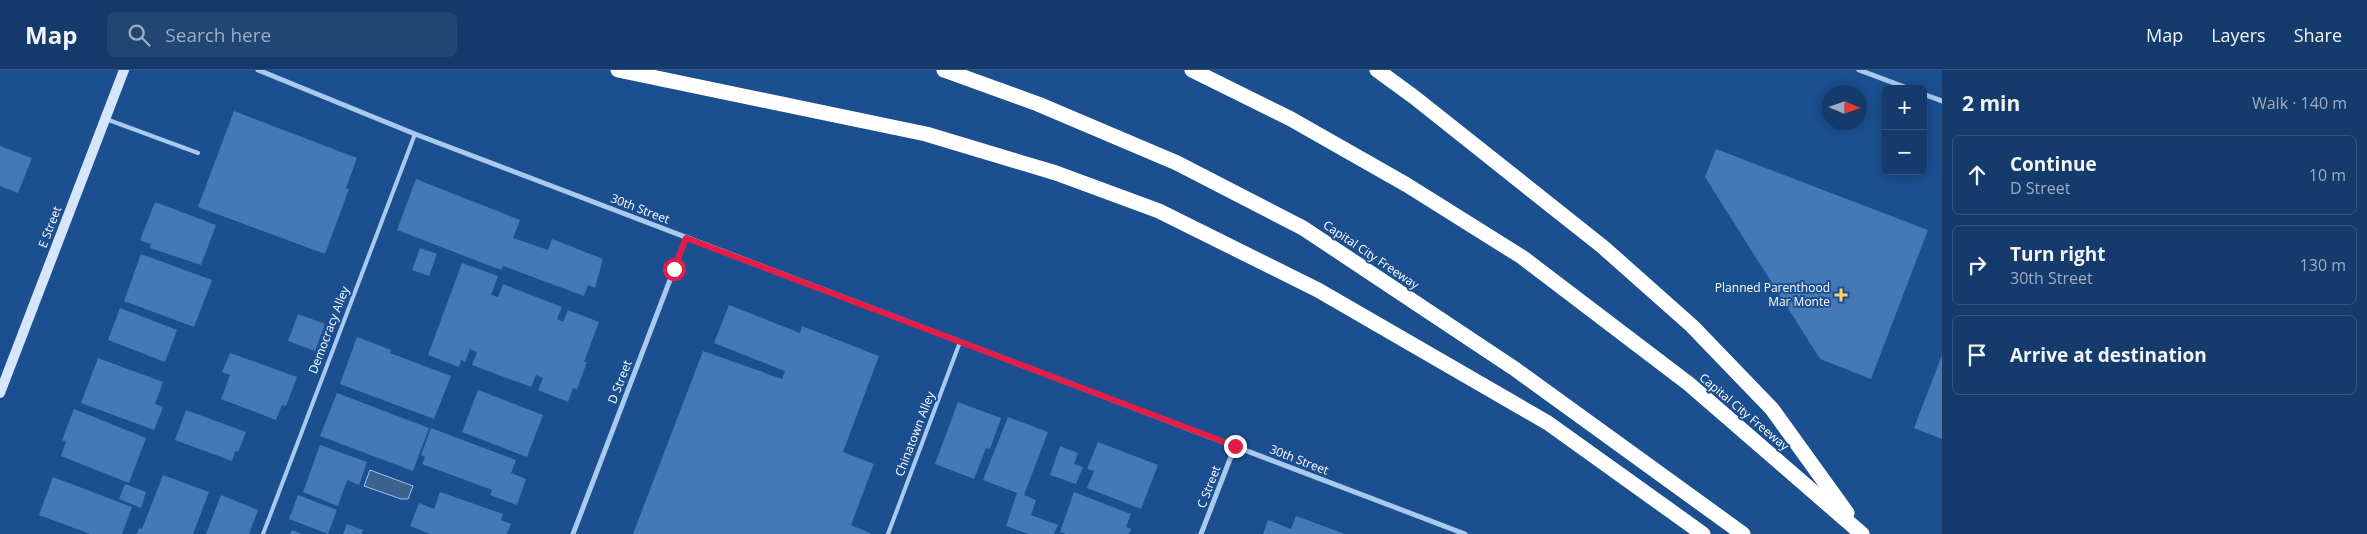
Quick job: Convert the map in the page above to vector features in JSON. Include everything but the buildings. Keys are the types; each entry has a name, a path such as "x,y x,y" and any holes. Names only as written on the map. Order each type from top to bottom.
{"highway":[{"path":"618,70 926,134 1056,173 1159,211 1318,290 1548,424 1703,534"},
{"name":"Capital City Freeway","path":"944,70 1038,104 1177,163 1304,228 1515,369 1744,534"},
{"name":"Capital City Freeway","path":"1192,70 1291,119 1407,184 1522,257 1689,384 1862,534"},
{"path":"1377,70 1421,102 1603,247 1692,326 1772,409 1862,534"}],"street":[{"name":"E Street","path":"0,393 124,70"},
{"name":"30th Street","path":"258,70 414,134 1465,534"},
{"path":"1860,70 1899,85"},
{"path":"1927,95 1942,101"},
{"name":"D Street","path":"573,534 686,238"},
{"name":"C Street","path":"1201,534 1235,446"}],"lane":[{"path":"105,119 198,153"},
{"name":"Democracy Alley","path":"264,534 414,134"},
{"name":"Chinatown Alley","path":"888,534 960,342"}],"water":[{"path":"370,470 413,486 408,499 401,499 364,486"}],"place":[{"name":"Planned Parenthood Mar Monte","path":"1841,295"}],"route":[{"path":"674,269 686,238 1235,446"}]}
